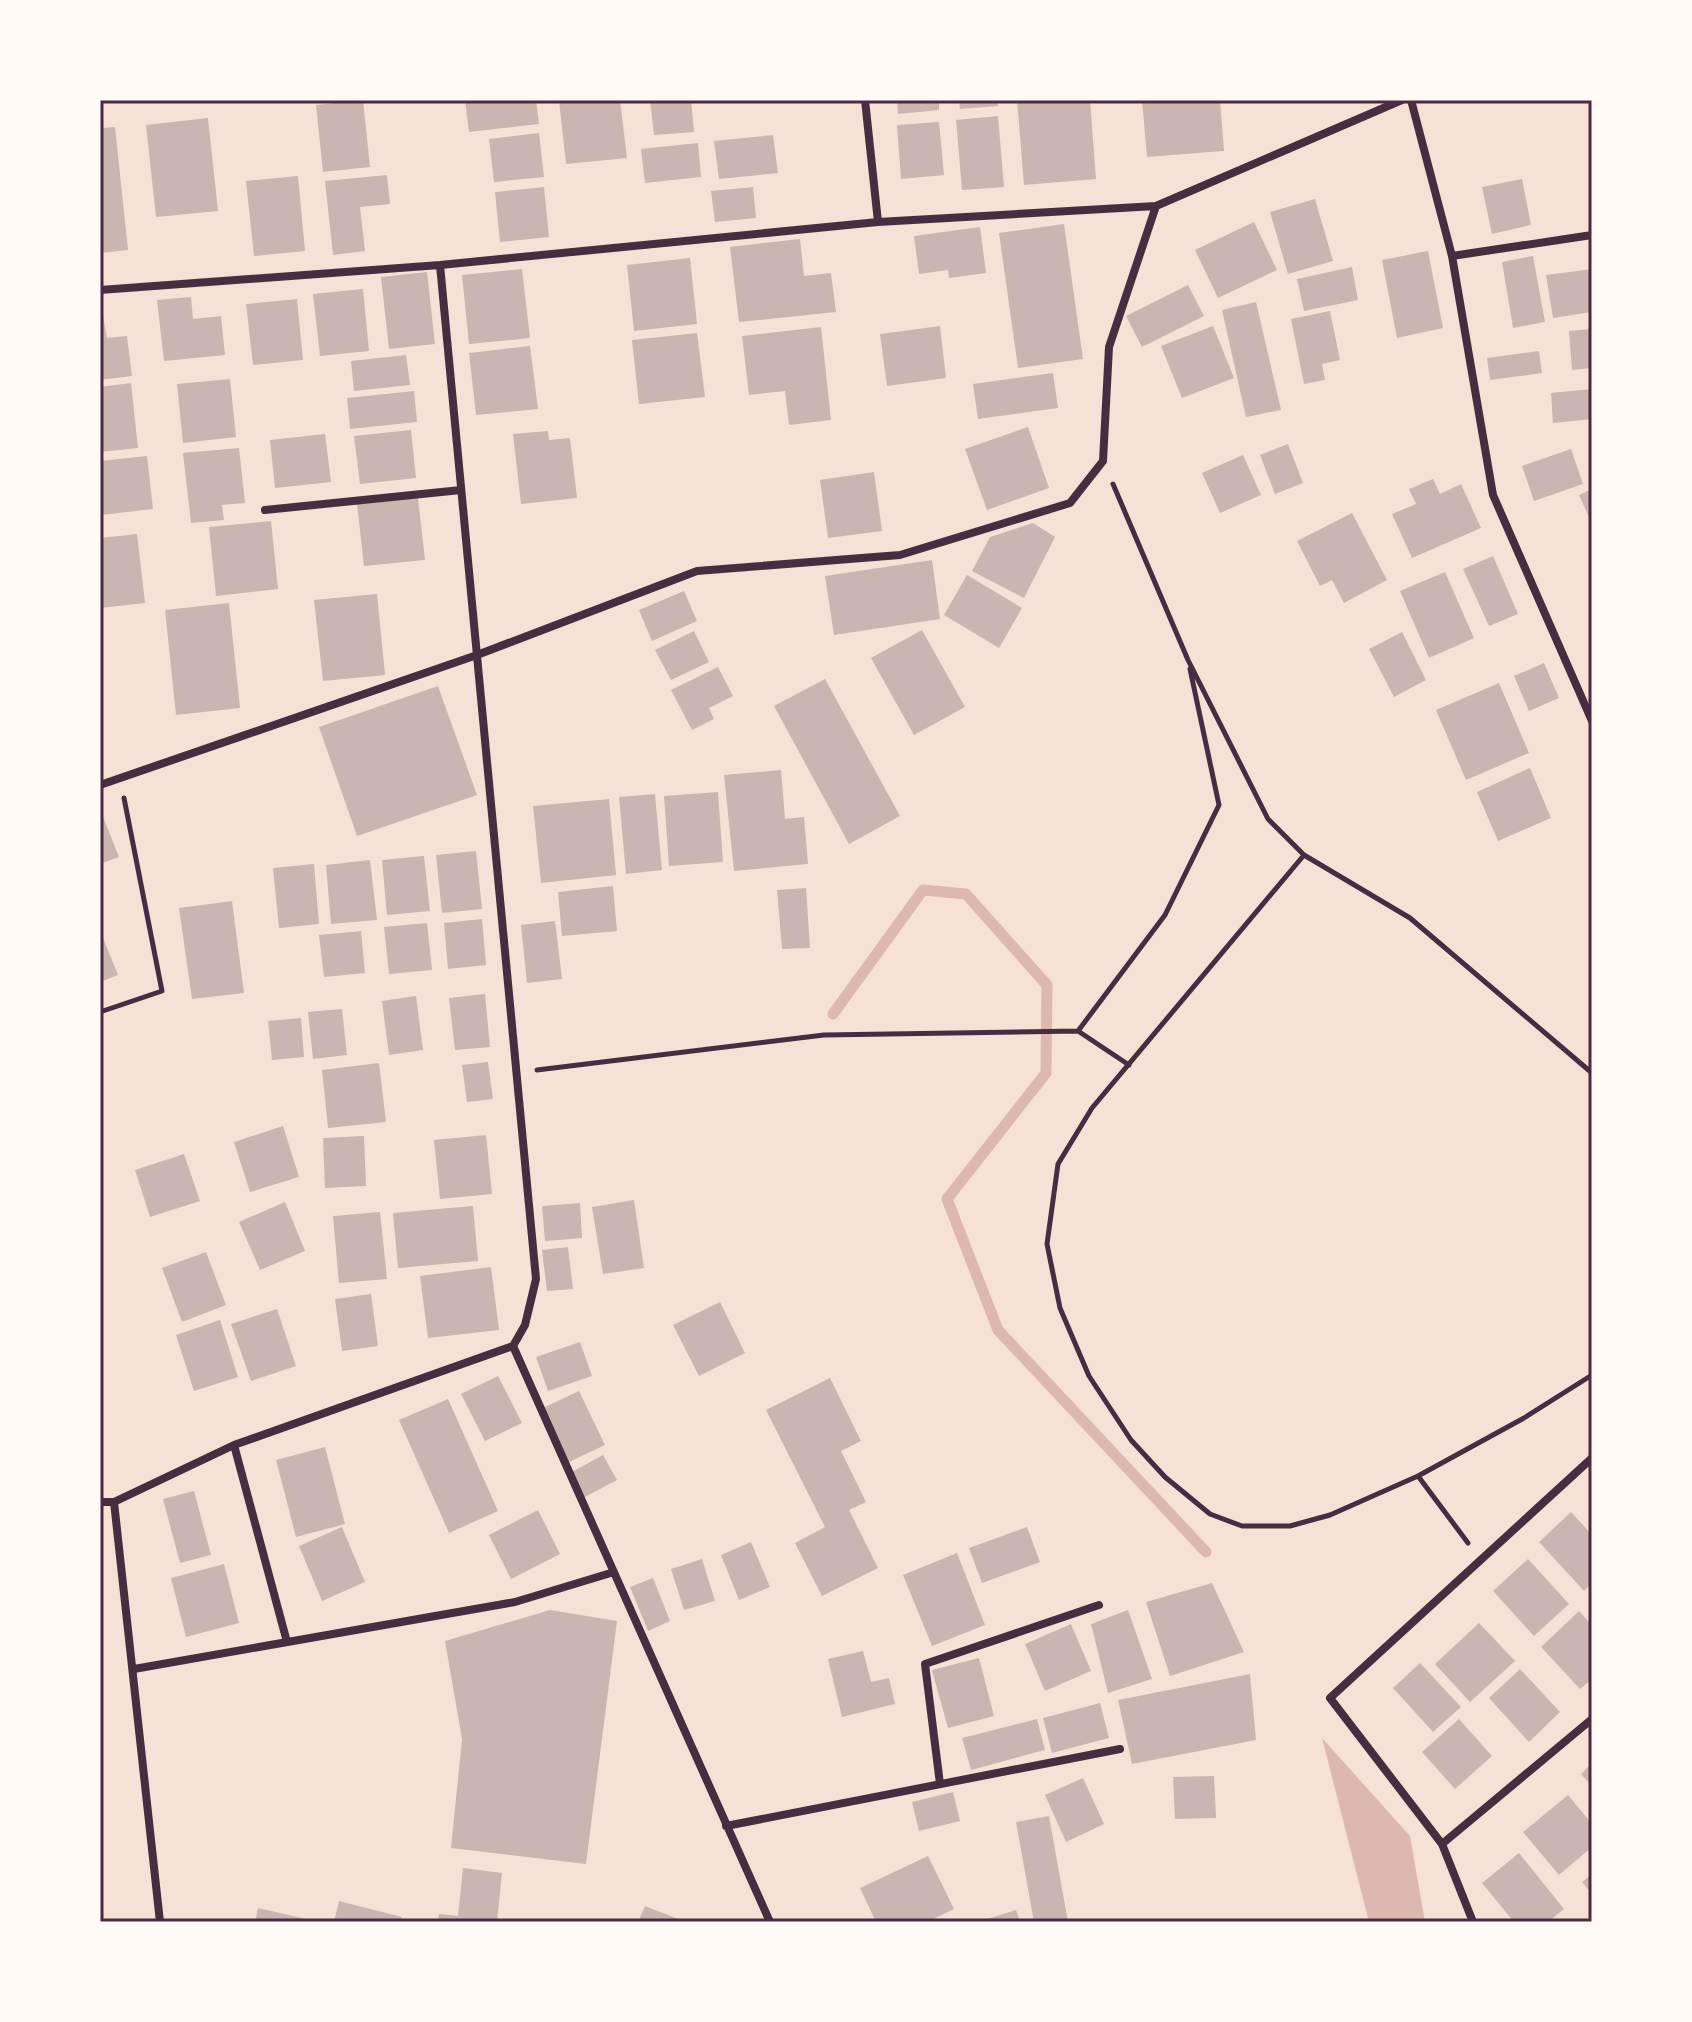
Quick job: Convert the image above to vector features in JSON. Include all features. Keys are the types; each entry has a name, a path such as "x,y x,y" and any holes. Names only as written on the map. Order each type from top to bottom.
{"street":[{"path":"865,100 878,222"},
{"path":"100,290 440,265 878,222 1156,206 1402,100"},
{"path":"1411,100 1452,256 1493,495 1592,721"},
{"path":"100,785 477,655 697,571 900,555 1070,503 1103,461 1109,347 1156,206"},
{"path":"1452,256 1592,235"},
{"path":"100,1502 114,1502 234,1445 513,1346 525,1325 536,1279 440,265"},
{"path":"265,510 461,490"},
{"path":"513,1346 770,1922"},
{"path":"234,1445 287,1642"},
{"path":"1473,1922 1442,1844 1330,1698 1592,1458"},
{"path":"114,1502 160,1922"},
{"path":"134,1669 515,1602 614,1572"},
{"path":"940,1784 925,1664 1099,1605"},
{"path":"1442,1844 1592,1719"},
{"path":"726,1826 1120,1749"}],"path":[{"path":"1103,461 1188,660 1268,819 1304,855 1410,918 1592,1073"},
{"path":"1078,1031 1165,915 1219,805 1188,660"},
{"path":"100,1012 162,991 119,778"},
{"path":"1304,855 1092,1108 1058,1164 1047,1244 1060,1308 1089,1376 1131,1440 1165,1477 1210,1514 1242,1526 1290,1526 1330,1515 1418,1476 1524,1418 1592,1375"},
{"path":"518,1072 824,1035 1078,1031 1129,1065"},
{"path":"1418,1476 1481,1560"}],"shaded area":[{"path":"1322,1738 1410,1836 1425,1922 1369,1922"}],"building":[{"path":"363,100 370,167 323,172 316,105"},
{"path":"465,100 536,100 539,124 469,132"},
{"path":"559,100 620,100 627,158 566,164"},
{"path":"650,100 691,100 694,132 654,135"},
{"path":"897,100 939,100 939,110 898,114"},
{"path":"959,100 997,100 998,106 960,109"},
{"path":"1017,100 1090,100 1096,179 1024,185"},
{"path":"1142,100 1220,100 1224,151 1147,157"},
{"path":"998,116 1004,187 962,190 956,120"},
{"path":"208,118 218,211 156,217 146,125"},
{"path":"939,122 944,175 901,179 897,125"},
{"path":"115,127 128,250 100,253 100,128"},
{"path":"539,133 544,177 494,182 489,139"},
{"path":"773,135 778,173 719,179 714,141"},
{"path":"698,143 701,177 645,183 641,149"},
{"path":"387,175 390,204 360,207 365,251 333,255 325,181"},
{"path":"298,176 305,251 254,256 246,181"},
{"path":"1522,179 1531,225 1492,234 1482,187"},
{"path":"544,187 549,237 500,242 495,192"},
{"path":"753,187 756,218 715,222 711,191"},
{"path":"1315,199 1333,261 1288,274 1270,212"},
{"path":"1254,222 1277,270 1218,298 1195,250"},
{"path":"1064,224 1083,359 1018,368 999,233"},
{"path":"980,227 986,273 949,278 948,270 919,274 914,236"},
{"path":"800,239 804,276 831,273 836,312 739,322 730,247"},
{"path":"1428,251 1443,328 1397,338 1382,260"},
{"path":"1533,256 1545,322 1513,328 1502,262"},
{"path":"690,258 697,324 634,331 627,265"},
{"path":"1352,267 1358,300 1304,311 1297,279"},
{"path":"522,269 530,338 469,344 462,275"},
{"path":"1592,269 1592,312 1553,318 1546,275"},
{"path":"427,272 435,344 389,349 381,277"},
{"path":"1188,285 1204,316 1142,347 1126,316"},
{"path":"363,289 369,351 320,356 313,294"},
{"path":"191,297 193,319 221,316 225,355 164,361 157,300"},
{"path":"100,299 107,338 127,336 132,376 100,380"},
{"path":"297,299 303,360 253,365 246,304"},
{"path":"1256,302 1281,410 1246,417 1222,310"},
{"path":"1330,311 1340,360 1322,364 1325,380 1304,384 1291,319"},
{"path":"940,326 946,378 887,386 880,334"},
{"path":"1213,326 1234,378 1182,398 1161,346"},
{"path":"821,327 831,420 789,425 785,391 749,395 742,336"},
{"path":"1592,329 1592,368 1572,370 1569,331"},
{"path":"697,333 705,397 639,404 632,340"},
{"path":"530,346 538,409 476,415 469,353"},
{"path":"1539,351 1542,373 1490,380 1487,358"},
{"path":"406,355 410,385 354,391 351,361"},
{"path":"1053,373 1058,408 978,419 973,384"},
{"path":"230,379 236,437 183,443 177,384"},
{"path":"131,383 138,448 100,452 100,387"},
{"path":"1592,389 1592,419 1553,423 1551,393"},
{"path":"414,391 417,422 350,429 347,398"},
{"path":"1028,427 1049,488 987,510 965,449"},
{"path":"411,430 416,478 360,484 354,436"},
{"path":"548,431 549,440 570,438 577,498 521,504 513,434"},
{"path":"325,434 331,482 275,488 270,440"},
{"path":"1288,444 1303,483 1275,494 1260,455"},
{"path":"239,448 245,503 222,505 224,520 191,523 183,453"},
{"path":"1571,449 1583,484 1534,501 1522,466"},
{"path":"1243,455 1261,495 1220,513 1202,473"},
{"path":"147,456 153,509 101,515 100,461"},
{"path":"874,472 882,531 828,538 820,480"},
{"path":"1433,479 1440,494 1461,484 1481,528 1412,558 1392,514 1416,504 1409,489"},
{"path":"1592,489 1592,524 1579,495"},
{"path":"418,498 425,560 364,566 357,504"},
{"path":"1352,513 1387,580 1344,603 1332,580 1320,586 1297,541"},
{"path":"271,521 278,589 216,596 209,527"},
{"path":"1033,523 1055,537 1024,598 972,571 990,537"},
{"path":"137,534 145,603 100,608 100,538"},
{"path":"1493,556 1518,614 1489,626 1463,569"},
{"path":"932,560 940,619 834,635 825,576"},
{"path":"1445,572 1474,638 1429,658 1400,591"},
{"path":"967,575 1022,608 999,648 944,615"},
{"path":"684,591 697,621 652,641 639,610"},
{"path":"377,594 385,675 323,681 314,600"},
{"path":"229,603 240,708 176,715 165,610"},
{"path":"922,630 965,707 914,735 871,658"},
{"path":"694,631 709,662 671,680 655,650"},
{"path":"1402,632 1426,680 1394,697 1369,649"},
{"path":"1544,663 1559,698 1529,711 1514,676"},
{"path":"718,667 733,696 709,708 714,719 692,730 671,690"},
{"path":"825,679 900,816 849,844 774,706"},
{"path":"1499,683 1529,753 1466,780 1436,710"},
{"path":"438,686 477,795 357,836 319,727"},
{"path":"1530,768 1551,818 1498,841 1477,792"},
{"path":"781,770 785,819 804,817 808,864 734,871 724,775"},
{"path":"718,792 723,862 669,866 664,796"},
{"path":"655,794 662,870 626,874 619,797"},
{"path":"609,799 616,875 541,883 533,806"},
{"path":"100,809 119,857 100,864"},
{"path":"476,851 482,909 442,913 436,855"},
{"path":"424,856 430,911 387,915 382,860"},
{"path":"370,860 377,920 331,924 326,865"},
{"path":"314,864 319,924 279,928 273,868"},
{"path":"613,886 617,931 562,936 558,892"},
{"path":"806,888 810,948 782,949 777,890"},
{"path":"232,901 244,993 192,999 179,908"},
{"path":"482,919 486,965 448,969 444,923"},
{"path":"555,921 562,979 527,983 521,925"},
{"path":"427,923 432,970 389,974 384,927"},
{"path":"100,930 118,975 100,982"},
{"path":"361,931 365,973 324,977 319,935"},
{"path":"485,994 490,1047 455,1050 449,998"},
{"path":"416,996 423,1050 389,1055 382,1001"},
{"path":"342,1009 347,1055 313,1059 308,1012"},
{"path":"301,1018 304,1057 272,1060 268,1021"},
{"path":"488,1062 493,1099 467,1102 462,1065"},
{"path":"379,1063 386,1122 328,1128 322,1070"},
{"path":"283,1126 299,1177 250,1192 234,1142"},
{"path":"486,1135 492,1194 440,1199 434,1140"},
{"path":"364,1136 366,1186 325,1188 323,1138"},
{"path":"184,1154 200,1201 150,1217 135,1170"},
{"path":"634,1200 644,1268 603,1274 592,1207"},
{"path":"285,1202 305,1251 260,1270 239,1222"},
{"path":"580,1203 582,1238 545,1241 542,1206"},
{"path":"473,1206 478,1261 398,1268 393,1213"},
{"path":"380,1212 387,1279 339,1283 333,1216"},
{"path":"568,1247 573,1289 547,1291 542,1250"},
{"path":"206,1252 226,1305 182,1322 162,1268"},
{"path":"491,1267 499,1330 428,1338 420,1276"},
{"path":"371,1294 378,1346 342,1351 335,1299"},
{"path":"720,1302 745,1353 699,1376 673,1325"},
{"path":"277,1309 296,1366 251,1381 231,1324"},
{"path":"220,1320 238,1377 194,1391 176,1335"},
{"path":"580,1342 592,1376 548,1391 536,1357"},
{"path":"498,1376 522,1423 485,1441 461,1394"},
{"path":"830,1378 861,1441 841,1451 866,1502 849,1510 878,1568 822,1596 795,1543 825,1527 766,1410"},
{"path":"579,1391 605,1445 569,1462 543,1408"},
{"path":"448,1399 498,1511 449,1533 399,1420"},
{"path":"325,1447 345,1524 296,1537 276,1460"},
{"path":"603,1455 617,1480 583,1498 570,1473"},
{"path":"194,1491 211,1555 180,1563 163,1499"},
{"path":"538,1510 560,1554 511,1579 489,1535"},
{"path":"1571,1512 1592,1535 1592,1583 1584,1591 1539,1542"},
{"path":"342,1527 365,1582 322,1601 299,1546"},
{"path":"1027,1527 1040,1562 982,1583 969,1548"},
{"path":"751,1542 770,1587 739,1600 721,1555"},
{"path":"957,1553 985,1625 932,1646 903,1575"},
{"path":"702,1559 715,1601 684,1610 671,1569"},
{"path":"1528,1559 1569,1604 1534,1636 1493,1591"},
{"path":"224,1564 239,1623 186,1637 171,1578"},
{"path":"653,1578 670,1621 648,1631 630,1587"},
{"path":"1212,1583 1244,1652 1170,1676 1146,1602"},
{"path":"550,1610 617,1621 586,1864 451,1848 462,1739 445,1641"},
{"path":"1128,1610 1152,1679 1108,1693 1091,1624"},
{"path":"1579,1611 1592,1625 1592,1679 1580,1689 1541,1647"},
{"path":"1479,1623 1515,1661 1470,1702 1435,1664"},
{"path":"1071,1624 1091,1671 1045,1691 1025,1644"},
{"path":"863,1651 871,1682 889,1678 895,1704 842,1717 828,1659"},
{"path":"979,1658 994,1716 948,1728 932,1670"},
{"path":"1420,1663 1461,1707 1433,1732 1393,1688"},
{"path":"1520,1669 1560,1712 1529,1742 1489,1698"},
{"path":"1250,1674 1256,1740 1132,1764 1118,1700"},
{"path":"1100,1703 1109,1738 1052,1753 1043,1718"},
{"path":"1037,1719 1045,1750 971,1770 962,1738"},
{"path":"1459,1719 1492,1756 1455,1789 1422,1752"},
{"path":"1592,1763 1592,1786 1581,1774"},
{"path":"1214,1776 1216,1818 1175,1819 1173,1777"},
{"path":"1083,1778 1104,1824 1066,1842 1045,1795"},
{"path":"953,1792 960,1821 919,1831 912,1802"},
{"path":"1568,1795 1592,1824 1592,1847 1559,1875 1523,1832"},
{"path":"1049,1816 1068,1922 1034,1922 1016,1822"},
{"path":"1519,1853 1564,1909 1548,1922 1514,1922 1482,1883"},
{"path":"928,1856 954,1909 927,1922 876,1922 860,1888"},
{"path":"463,1868 502,1873 497,1922 438,1922 439,1914 458,1916"},
{"path":"1592,1874 1592,1894 1582,1882"},
{"path":"339,1901 402,1917 401,1922 334,1922"},
{"path":"645,1906 686,1922 638,1922"},
{"path":"258,1908 315,1921 315,1922 255,1922"},
{"path":"1016,1910 1020,1922 981,1922 981,1921"}],"waterway":[{"path":"833,1014 923,890 966,894 1047,985 1046,1073 947,1199 998,1330 1206,1552"}]}
